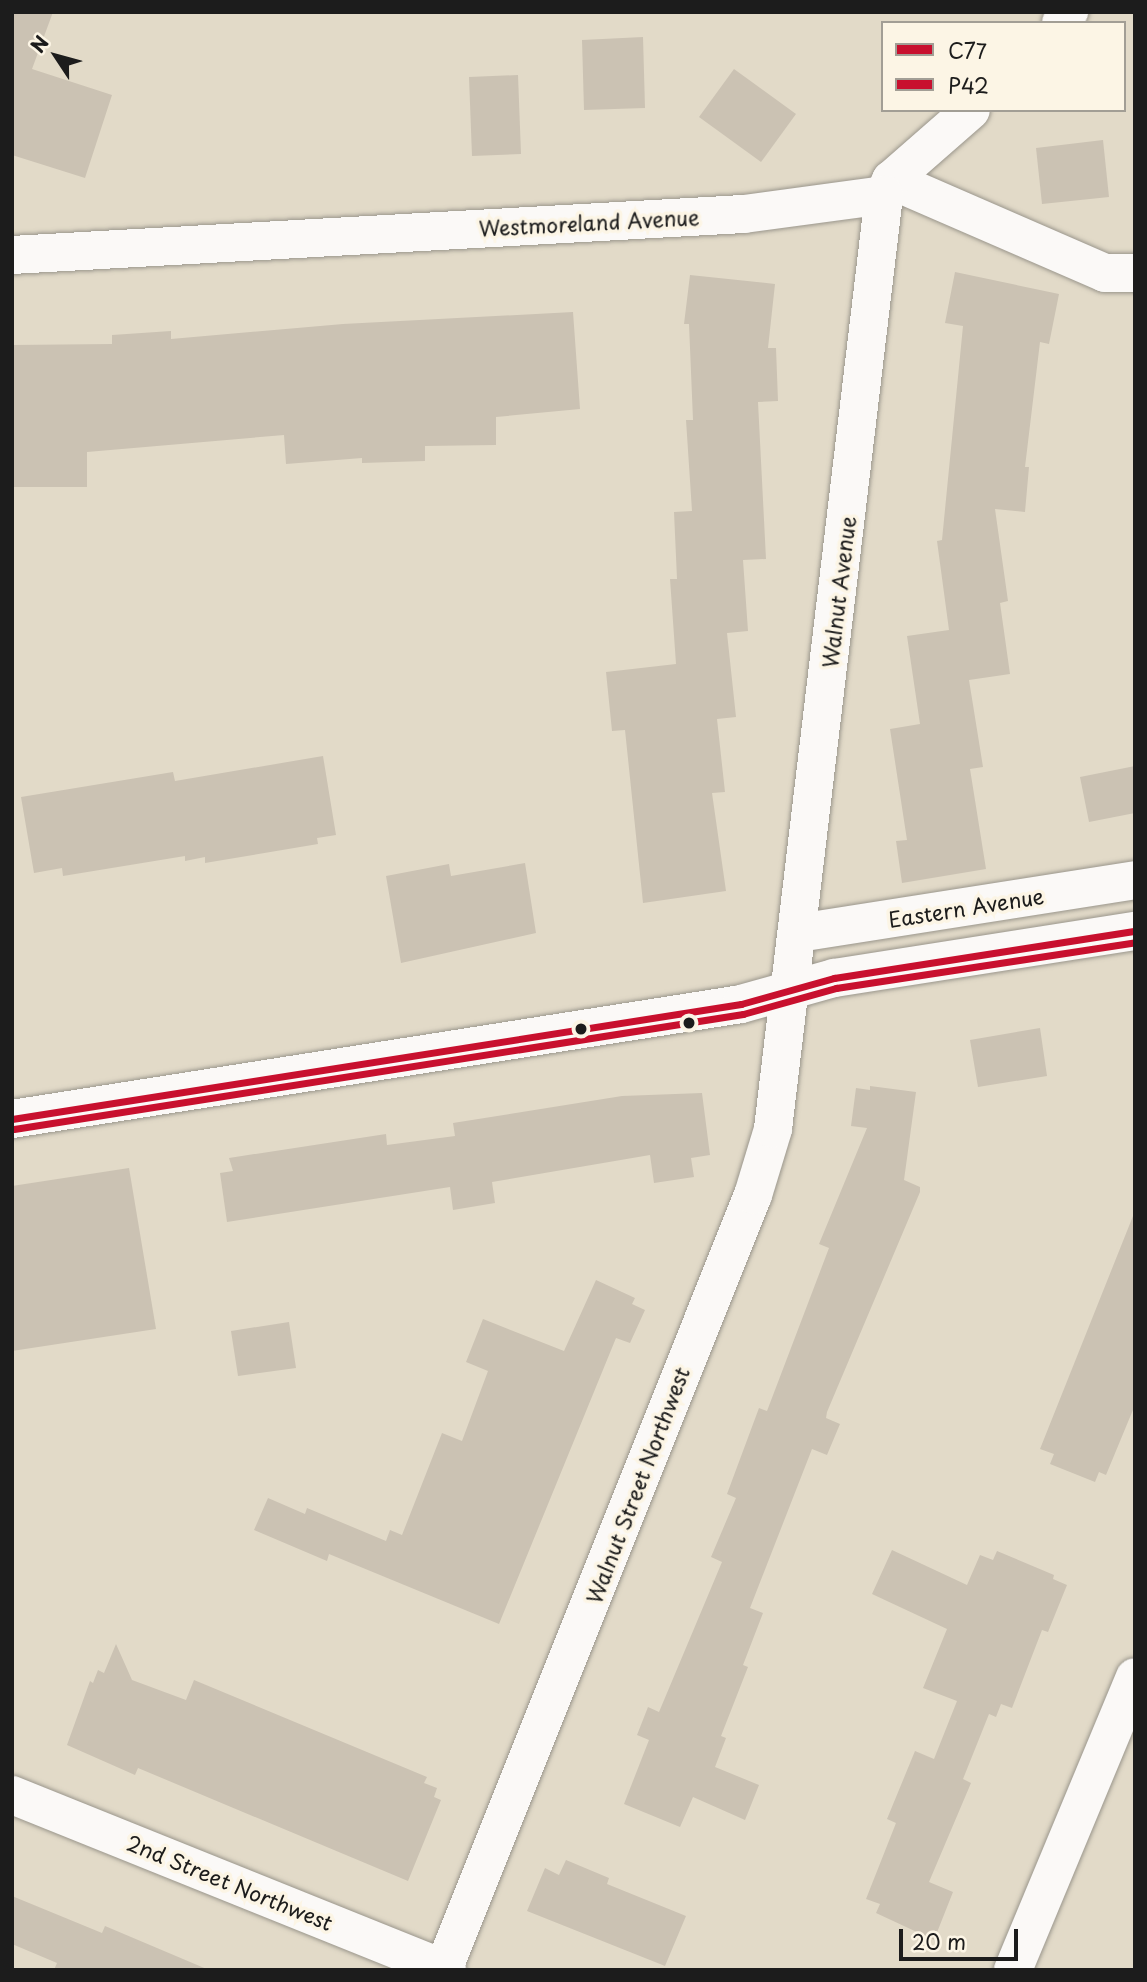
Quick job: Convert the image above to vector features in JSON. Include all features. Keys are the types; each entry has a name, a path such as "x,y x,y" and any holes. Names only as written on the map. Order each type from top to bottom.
{"street":[{"path":"969,112 887,188 1105,272 1135,273"},
{"name":"Westmoreland Avenue","path":"12,255 744,214 887,188"},
{"name":"Walnut Avenue","path":"792,989 887,188"},
{"name":"Eastern Avenue","path":"798,933 1135,880"},
{"path":"12,1119 741,1003 834,978 1135,931"},
{"name":"Walnut Street Northwest","path":"445,1969 753,1195 773,1129 792,989"},
{"path":"1013,1970 1131,1695"},
{"name":"2nd Street Northwest","path":"12,1795 445,1969"}],"building":[{"path":"12,12 53,12 32,69 112,95 85,178 12,155"},
{"path":"643,37 645,108 584,110 582,40"},
{"path":"734,69 796,114 761,162 699,117"},
{"path":"518,75 521,154 472,156 469,77"},
{"path":"1103,140 1109,197 1042,204 1036,148"},
{"path":"955,272 1059,294 1049,344 1040,342 1025,467 1029,467 1025,512 995,509 1008,601 1000,603 1010,674 969,680 983,767 970,769 986,869 902,883 896,841 907,840 890,729 920,724 907,636 949,630 937,541 942,540 963,326 945,323"},
{"path":"690,275 775,284 768,348 776,348 778,401 758,402 766,559 743,560 748,631 727,633 736,717 717,719 725,792 712,793 726,891 643,903 625,730 612,731 606,672 676,664 670,579 677,579 674,512 692,511 686,420 693,420 689,324 684,324"},
{"path":"573,312 580,409 496,417 496,445 425,446 425,461 362,463 362,458 286,464 284,435 87,452 87,487 12,487 12,345 112,344 112,335 171,331 171,339 343,324"},
{"path":"323,756 336,835 317,838 318,844 205,863 205,857 185,861 185,856 63,876 62,868 34,873 21,797 173,772 175,781"},
{"path":"1135,766 1135,813 1089,822 1080,777"},
{"path":"525,863 536,933 401,963 386,876 449,864 451,876"},
{"path":"1040,1028 1047,1076 978,1087 970,1040"},
{"path":"870,1086 916,1092 904,1180 920,1187 920,1192 827,1412 826,1418 840,1424 827,1455 812,1449 750,1608 763,1613 743,1665 748,1667 721,1736 726,1738 715,1767 759,1785 745,1820 693,1797 680,1827 624,1804 649,1740 637,1735 648,1707 659,1712 722,1562 711,1557 736,1498 727,1494 759,1408 767,1411 829,1248 819,1244 867,1128 851,1126 856,1088 870,1090"},
{"path":"702,1093 710,1155 691,1158 694,1177 654,1183 650,1155 492,1182 495,1203 453,1210 450,1187 227,1222 220,1173 233,1171 229,1158 386,1134 387,1145 455,1136 453,1123 622,1096"},
{"path":"129,1168 156,1329 12,1351 12,1186"},
{"path":"1133,1216 1135,1405 1106,1475 1099,1472 1095,1482 1050,1464 1054,1454 1040,1449"},
{"path":"596,1280 635,1298 632,1304 645,1310 630,1343 616,1338 499,1624 329,1554 327,1561 254,1530 268,1498 305,1514 307,1508 386,1541 390,1530 402,1535 442,1433 462,1441 488,1371 466,1362 483,1319 564,1351"},
{"path":"289,1322 296,1368 238,1376 231,1331"},
{"path":"892,1550 967,1585 980,1555 993,1560 997,1551 1054,1575 1053,1579 1067,1585 1048,1632 1042,1630 1012,1708 1001,1704 996,1717 989,1714 963,1779 971,1783 929,1882 953,1892 934,1940 876,1913 880,1904 866,1899 896,1823 887,1819 915,1751 934,1759 957,1701 923,1688 947,1629 872,1594"},
{"path":"116,1644 132,1680 186,1700 194,1680 427,1777 424,1783 437,1788 434,1797 441,1800 408,1881 138,1768 135,1775 67,1745 90,1681 93,1683 98,1670 104,1673"},
{"path":"566,1860 609,1878 607,1884 686,1916 665,1966 527,1911 545,1868 559,1875"},
{"path":"12,1896 102,1933 105,1926 209,1970 54,1970 57,1963 12,1944"}],"transit line":[{"name":"C77","path":"12,1119 741,1004 834,978 1135,931"},
{"name":"P42","path":"14,1129 743,1014 836,988 1135,942"}]}
